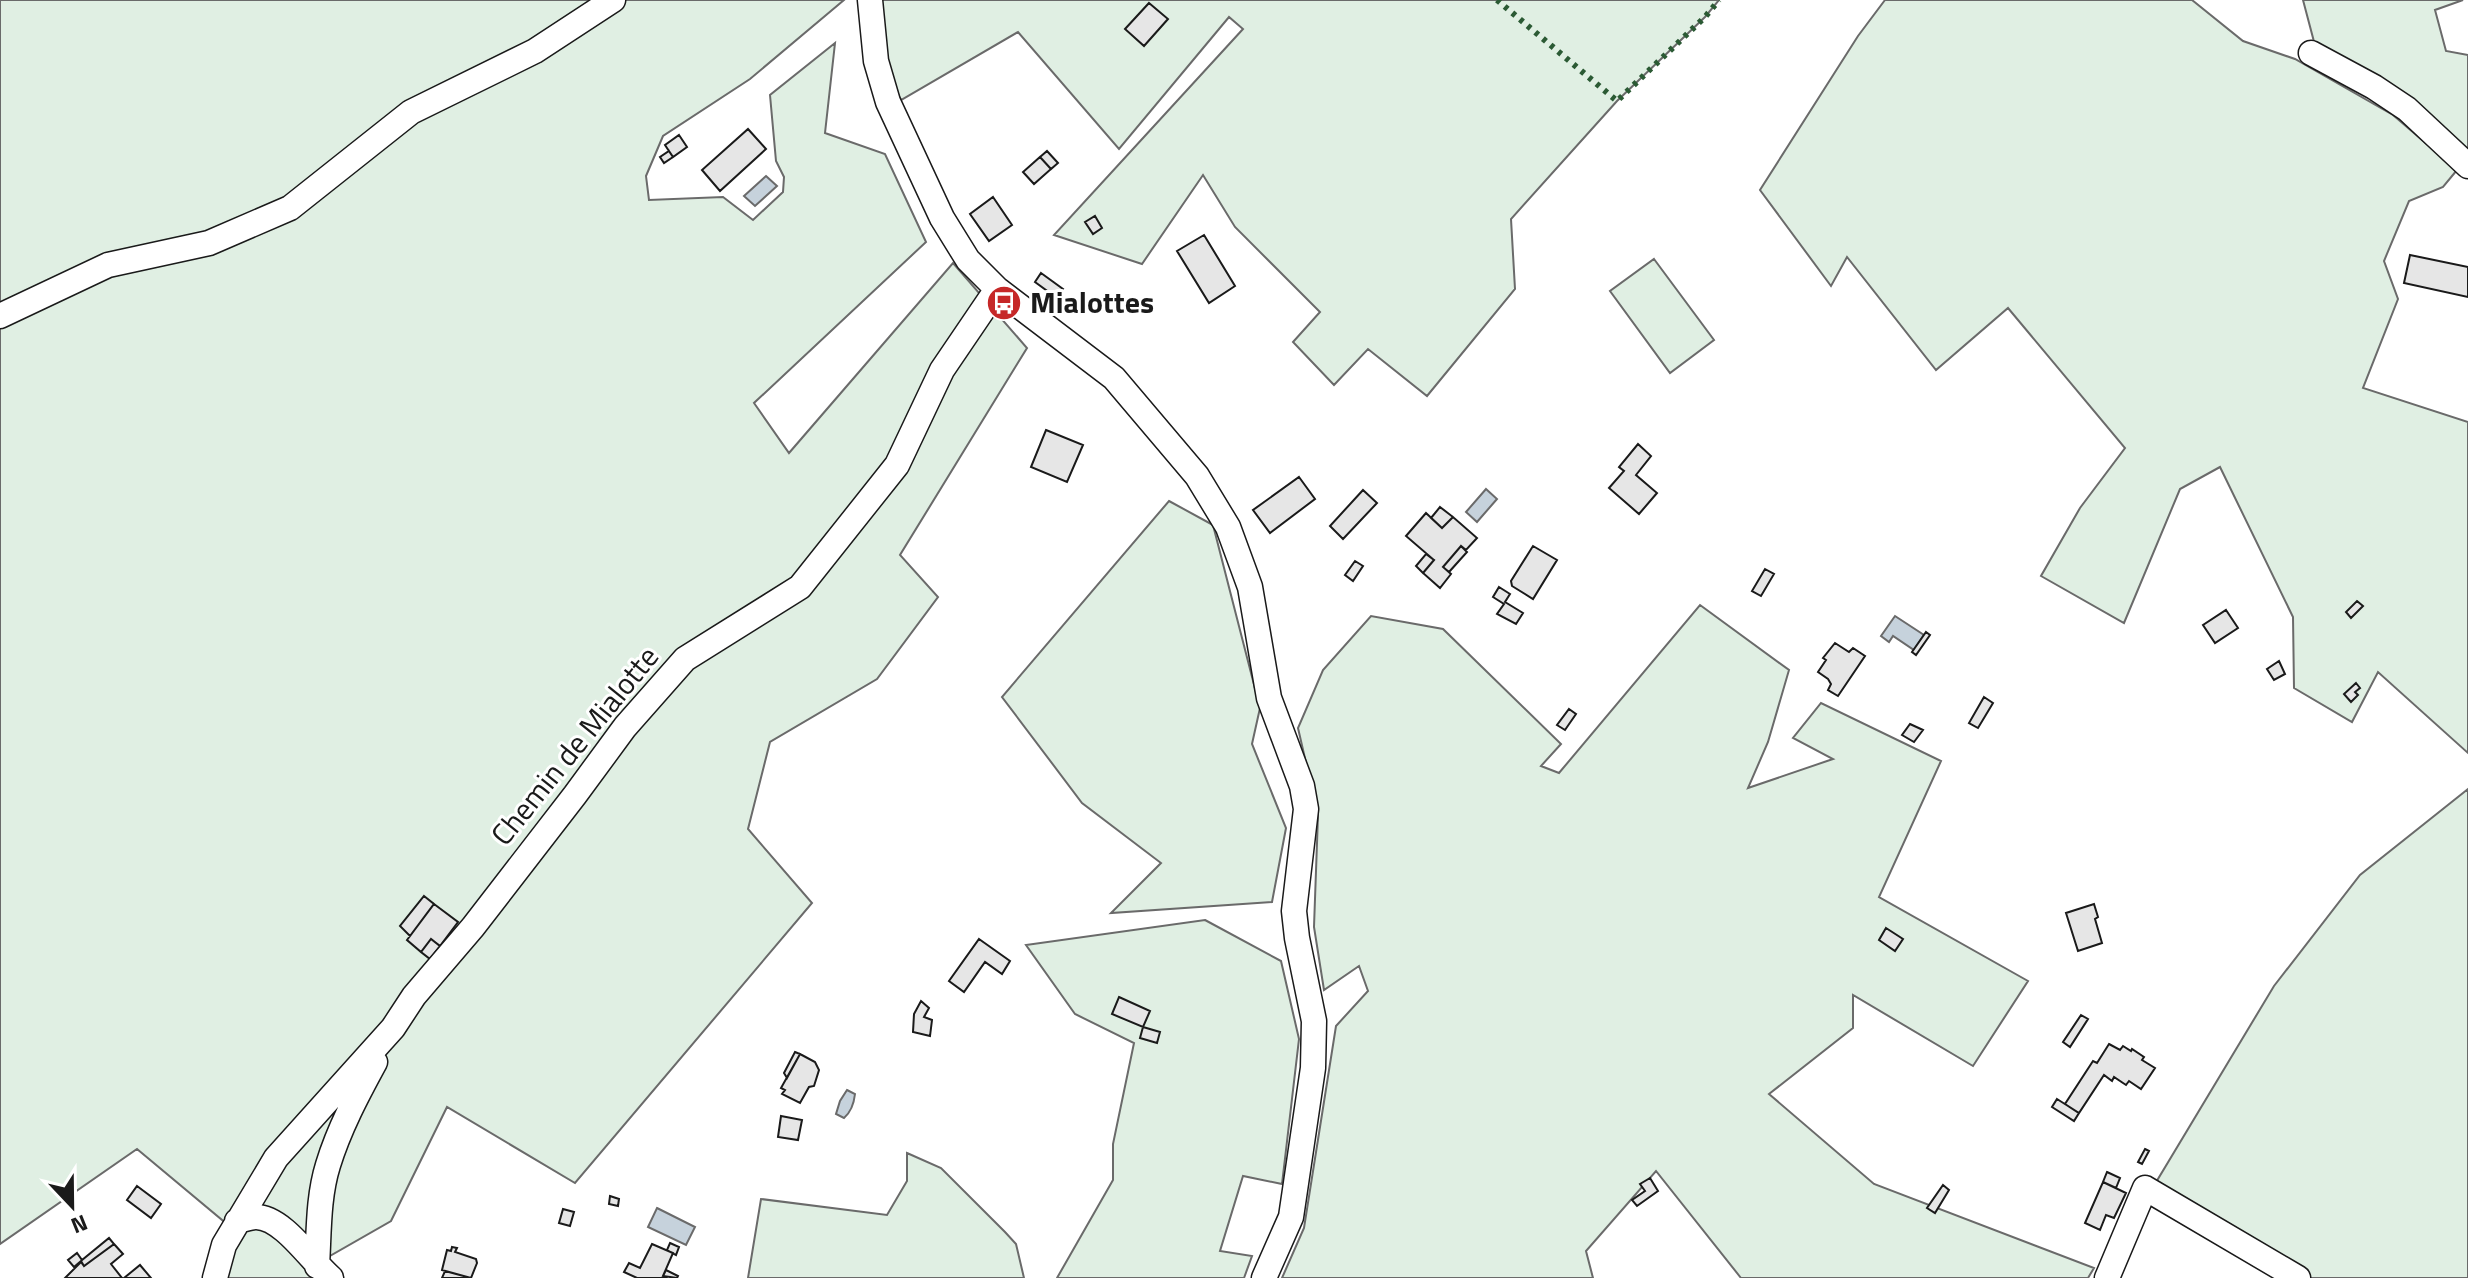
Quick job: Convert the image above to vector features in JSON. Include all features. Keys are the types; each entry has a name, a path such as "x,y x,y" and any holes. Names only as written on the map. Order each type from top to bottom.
{"street":[{"path":"0,316 108,265 209,243 290,208 411,112 535,51 613,0"},
{"path":"870,0 876,61 888,102 942,218 968,260 997,289 1114,378 1197,476 1228,527 1250,587 1269,698 1302,786 1306,809 1294,911 1314,1021 1313,1068 1291,1217 1264,1278"},
{"path":"2311,53 2407,109 2468,166"},
{"name":"Chemin de Mialotte","path":"215,1278 224,1245 276,1158 393,1028 414,996 473,927 625,727 685,659 800,587 897,465 942,370 997,289"},
{"path":"324,1272 320,1202 327,1166 350,1108 393,1028"},
{"path":"2107,1278 2145,1188 2298,1278"},
{"path":"237,1221 258,1217 274,1222 324,1272"}],"green space":[{"path":"0,0 844,0 750,79 663,136 646,176 649,200 723,197 753,220 783,192 784,177 776,161 770,95 835,43 825,133 885,154 926,242 754,403 789,453 953,263 1027,348 900,555 938,597 877,679 770,742 748,829 812,903 575,1183 447,1107 391,1221 330,1256 316,1278 218,1278 228,1225 137,1149 0,1244"},
{"path":"877,0 1719,0 1617,101 1511,219 1515,289 1427,396 1368,349 1334,385 1293,342 1320,312 1235,227 1203,175 1142,264 1054,235 1243,29 1229,17 1119,149 1018,32 901,100 878,56"},
{"path":"1885,0 2192,0 2243,41 2295,59 2393,115 2457,170 2443,187 2409,201 2384,261 2398,299 2363,388 2468,422 2468,753 2378,672 2352,722 2294,688 2293,617 2220,467 2180,489 2124,623 2041,576 2080,508 2125,448 2008,308 1936,370 1847,257 1831,286 1760,190 1858,36"},
{"path":"2303,0 2463,0 2435,10 2446,51 2468,55 2468,151 2317,53"},
{"path":"1654,259 1714,340 1670,373 1610,291"},
{"path":"1169,501 1213,525 1260,708 1252,744 1286,828 1272,902 1111,913 1161,863 1082,803 1002,697"},
{"path":"1700,605 1789,670 1768,742 1748,788 1833,759 1793,738 1821,703 1941,761 1879,897 2028,981 1973,1066 1853,995 1853,1028 1769,1094 1874,1184 2094,1268 2088,1278 1741,1278 1656,1171 1586,1251 1593,1278 1282,1278 1304,1228 1336,1026 1368,991 1359,966 1324,990 1314,927 1318,815 1298,728 1323,670 1371,616 1443,629 1561,744 1541,766 1559,773"},
{"path":"2468,789 2468,1278 2308,1278 2155,1184 2274,986 2360,875"},
{"path":"1205,920 1281,961 1299,1039 1282,1184 1243,1176 1220,1251 1252,1256 1244,1278 1057,1278 1113,1180 1113,1144 1134,1043 1075,1014 1026,945"},
{"path":"907,1153 941,1168 1005,1232 1016,1244 1024,1278 748,1278 761,1199 887,1215 907,1181"}],"shaded area":[{"path":"766,176 777,186 755,206 744,196"},
{"path":"1486,489 1497,499 1477,522 1466,512"},
{"path":"1895,616 1924,635 1914,650 1893,636 1889,642 1881,636"},
{"path":"847,1090 855,1094 852,1107 844,1118 836,1114"},
{"path":"657,1208 695,1227 686,1245 648,1227"}],"building":[{"path":"1149,3 1168,19 1144,46 1125,29"},
{"path":"748,129 766,149 720,191 702,170"},
{"path":"679,135 687,147 673,157 665,145"},
{"path":"669,151 673,157 664,163 660,157"},
{"path":"1047,151 1058,163 1051,169 1040,157"},
{"path":"1040,157 1051,169 1034,184 1023,172"},
{"path":"993,197 1012,225 989,241 970,214"},
{"path":"1095,216 1102,228 1093,234 1085,222"},
{"path":"1204,235 1235,286 1209,303 1177,251"},
{"path":"2410,255 2468,267 2468,297 2404,283"},
{"path":"1041,273 1063,289 1057,298 1035,282"},
{"path":"1046,430 1083,445 1067,482 1031,467"},
{"path":"1638,444 1651,456 1636,475 1657,493 1639,514 1609,488 1624,471 1619,467"},
{"path":"1299,477 1315,499 1270,533 1253,510"},
{"path":"1363,490 1377,503 1343,539 1330,526"},
{"path":"1440,507 1453,517 1442,528 1431,518"},
{"path":"1426,513 1442,528 1453,517 1477,538 1466,550 1461,546 1443,567 1451,574 1440,588 1423,573 1434,560 1406,536"},
{"path":"1461,546 1467,552 1449,572 1443,567"},
{"path":"1533,546 1557,560 1533,599 1512,586 1511,581"},
{"path":"1426,554 1434,560 1423,573 1416,566"},
{"path":"1355,561 1363,566 1353,581 1345,575"},
{"path":"1765,569 1774,574 1761,596 1752,591"},
{"path":"1499,587 1510,594 1505,602 1523,613 1516,624 1497,614 1504,604 1493,597"},
{"path":"2357,601 2363,606 2351,618 2346,612"},
{"path":"2226,610 2238,628 2215,643 2203,625"},
{"path":"1926,632 1930,635 1916,655 1912,652"},
{"path":"1835,643 1849,652 1853,648 1865,656 1838,696 1828,690 1831,684 1818,672 1826,660 1823,658"},
{"path":"2279,661 2285,674 2274,680 2267,669"},
{"path":"2356,683 2360,688 2351,702 2344,694"},
{"path":"1984,697 1993,703 1978,728 1969,723"},
{"path":"1569,709 1576,714 1565,730 1557,725"},
{"path":"1910,724 1923,730 1914,742 1902,735"},
{"path":"424,896 434,904 410,936 400,926"},
{"path":"434,904 458,922 440,946 431,939 421,952 407,940"},
{"path":"2094,904 2102,943 2078,951 2066,913"},
{"path":"1886,928 1903,939 1895,951 1879,940"},
{"path":"431,939 440,946 430,959 421,952"},
{"path":"979,939 1010,961 1002,974 985,962 964,992 949,981"},
{"path":"1119,997 1150,1011 1143,1027 1112,1014"},
{"path":"921,1001 929,1008 924,1017 932,1020 930,1036 913,1032 914,1014"},
{"path":"2081,1015 2088,1019 2070,1047 2063,1042"},
{"path":"1143,1027 1160,1032 1157,1043 1140,1038"},
{"path":"2109,1044 2120,1050 2123,1046 2132,1049 2155,1068 2141,1089 2129,1081 2126,1085 2104,1075 2079,1113 2065,1104 2093,1061 2097,1063"},
{"path":"795,1052 800,1054 787,1078 784,1073"},
{"path":"800,1054 815,1062 819,1070 814,1086 809,1087 800,1103 782,1094 785,1090 781,1088"},
{"path":"2057,1099 2079,1113 2074,1121 2052,1107"},
{"path":"781,1116 802,1120 798,1140 778,1137"},
{"path":"2145,1149 2149,1151 2142,1164 2138,1162"},
{"path":"2107,1172 2120,1178 2116,1188 2103,1182"},
{"path":"1650,1178 1658,1191 1637,1206 1632,1200 1645,1191 1640,1184"},
{"path":"2103,1182 2126,1193 2114,1218 2106,1215 2100,1230 2085,1223"},
{"path":"1943,1185 1949,1190 1935,1213 1927,1208"},
{"path":"137,1186 161,1204 151,1218 127,1200"},
{"path":"610,1196 619,1199 618,1206 609,1204"},
{"path":"563,1209 574,1212 570,1226 559,1223"},
{"path":"109,1238 114,1244 84,1266 81,1261 74,1267 68,1260 77,1253 82,1260"},
{"path":"670,1243 679,1247 676,1255 667,1250"},
{"path":"114,1244 123,1254 111,1264 122,1278 65,1278 81,1262 84,1266"},
{"path":"652,1244 673,1253 663,1276 666,1278 637,1278 624,1272 629,1263 640,1268"},
{"path":"452,1247 457,1248 455,1252 476,1259 471,1278 442,1270 447,1250 451,1251"},
{"path":"140,1265 151,1278 124,1278"},
{"path":"666,1270 678,1276 677,1278 663,1276"},
{"path":"445,1271 471,1278 442,1278"}],"hedge":[{"path":"1497,0 1617,101 1719,0"}],"place":[{"name":"Mialottes","path":"1004,303"}]}
